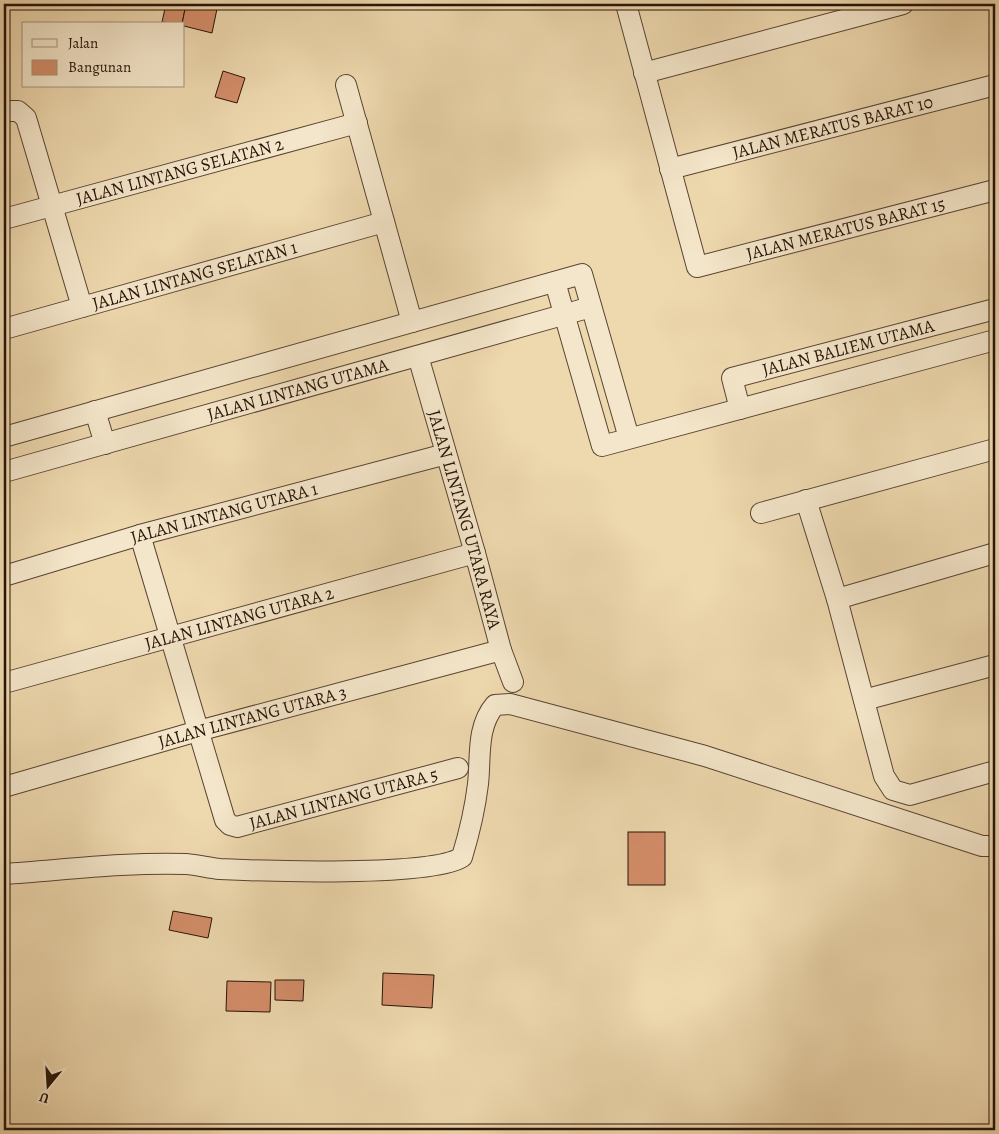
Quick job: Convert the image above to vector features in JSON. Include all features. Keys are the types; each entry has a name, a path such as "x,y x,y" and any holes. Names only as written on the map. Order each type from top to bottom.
{"street":[{"path":"626,4 670,170"},
{"path":"644,73 903,4"},
{"path":"346,84 412,322"},
{"name":"JALAN MERATUS BARAT 10","path":"670,170 995,85"},
{"path":"11,111 26,118 82,307"},
{"name":"JALAN LINTANG SELATAN 2","path":"4,219 357,123"},
{"name":"JALAN MERATUS BARAT 15","path":"670,170 697,267 995,190"},
{"name":"JALAN LINTANG SELATAN 1","path":"4,329 384,222"},
{"name":"JALAN LINTANG UTAMA","path":"4,437 582,274 591,307 4,472"},
{"path":"555,282 564,315"},
{"path":"591,307 629,438"},
{"name":"JALAN BALIEM UTAMA","path":"740,409 732,378 995,309"},
{"name":"JALAN BALIEM UTAMA","path":"564,315 602,446 995,340"},
{"name":"JALAN LINTANG UTARA RAYA","path":"418,356 501,650 513,682"},
{"path":"95,411 105,444"},
{"path":"762,513 995,449"},
{"name":"JALAN LINTANG UTARA 1","path":"4,576 140,535 446,454"},
{"path":"806,500 836,599 884,776 893,790 910,795 995,770"},
{"path":"140,535 172,636 198,731"},
{"path":"836,599 995,553"},
{"name":"JALAN LINTANG UTARA 2","path":"4,683 475,554"},
{"name":"JALAN LINTANG UTARA 3","path":"4,788 198,731 501,650"},
{"path":"864,700 995,665"},
{"path":"4,874 188,864 245,870 335,871 427,867 455,862 462,857 471,825 478,784 483,725 495,706 510,704 706,756 982,846 995,846"},
{"name":"JALAN LINTANG UTARA 5","path":"198,731 225,820 230,826 236,827 458,768"}],"building":[{"path":"166,4 186,4 182,22 162,22"},
{"path":"186,4 218,4 212,33 185,26 185,22 182,22"},
{"path":"223,71 245,78 237,103 215,97"},
{"path":"628,832 665,832 665,885 628,885"},
{"path":"4,885 6,939 4,939"},
{"path":"173,911 212,918 208,938 169,930"},
{"path":"383,973 434,975 432,1008 382,1005"},
{"path":"275,980 304,980 303,1001 275,1000"},
{"path":"227,981 271,982 270,1012 226,1011"}]}
